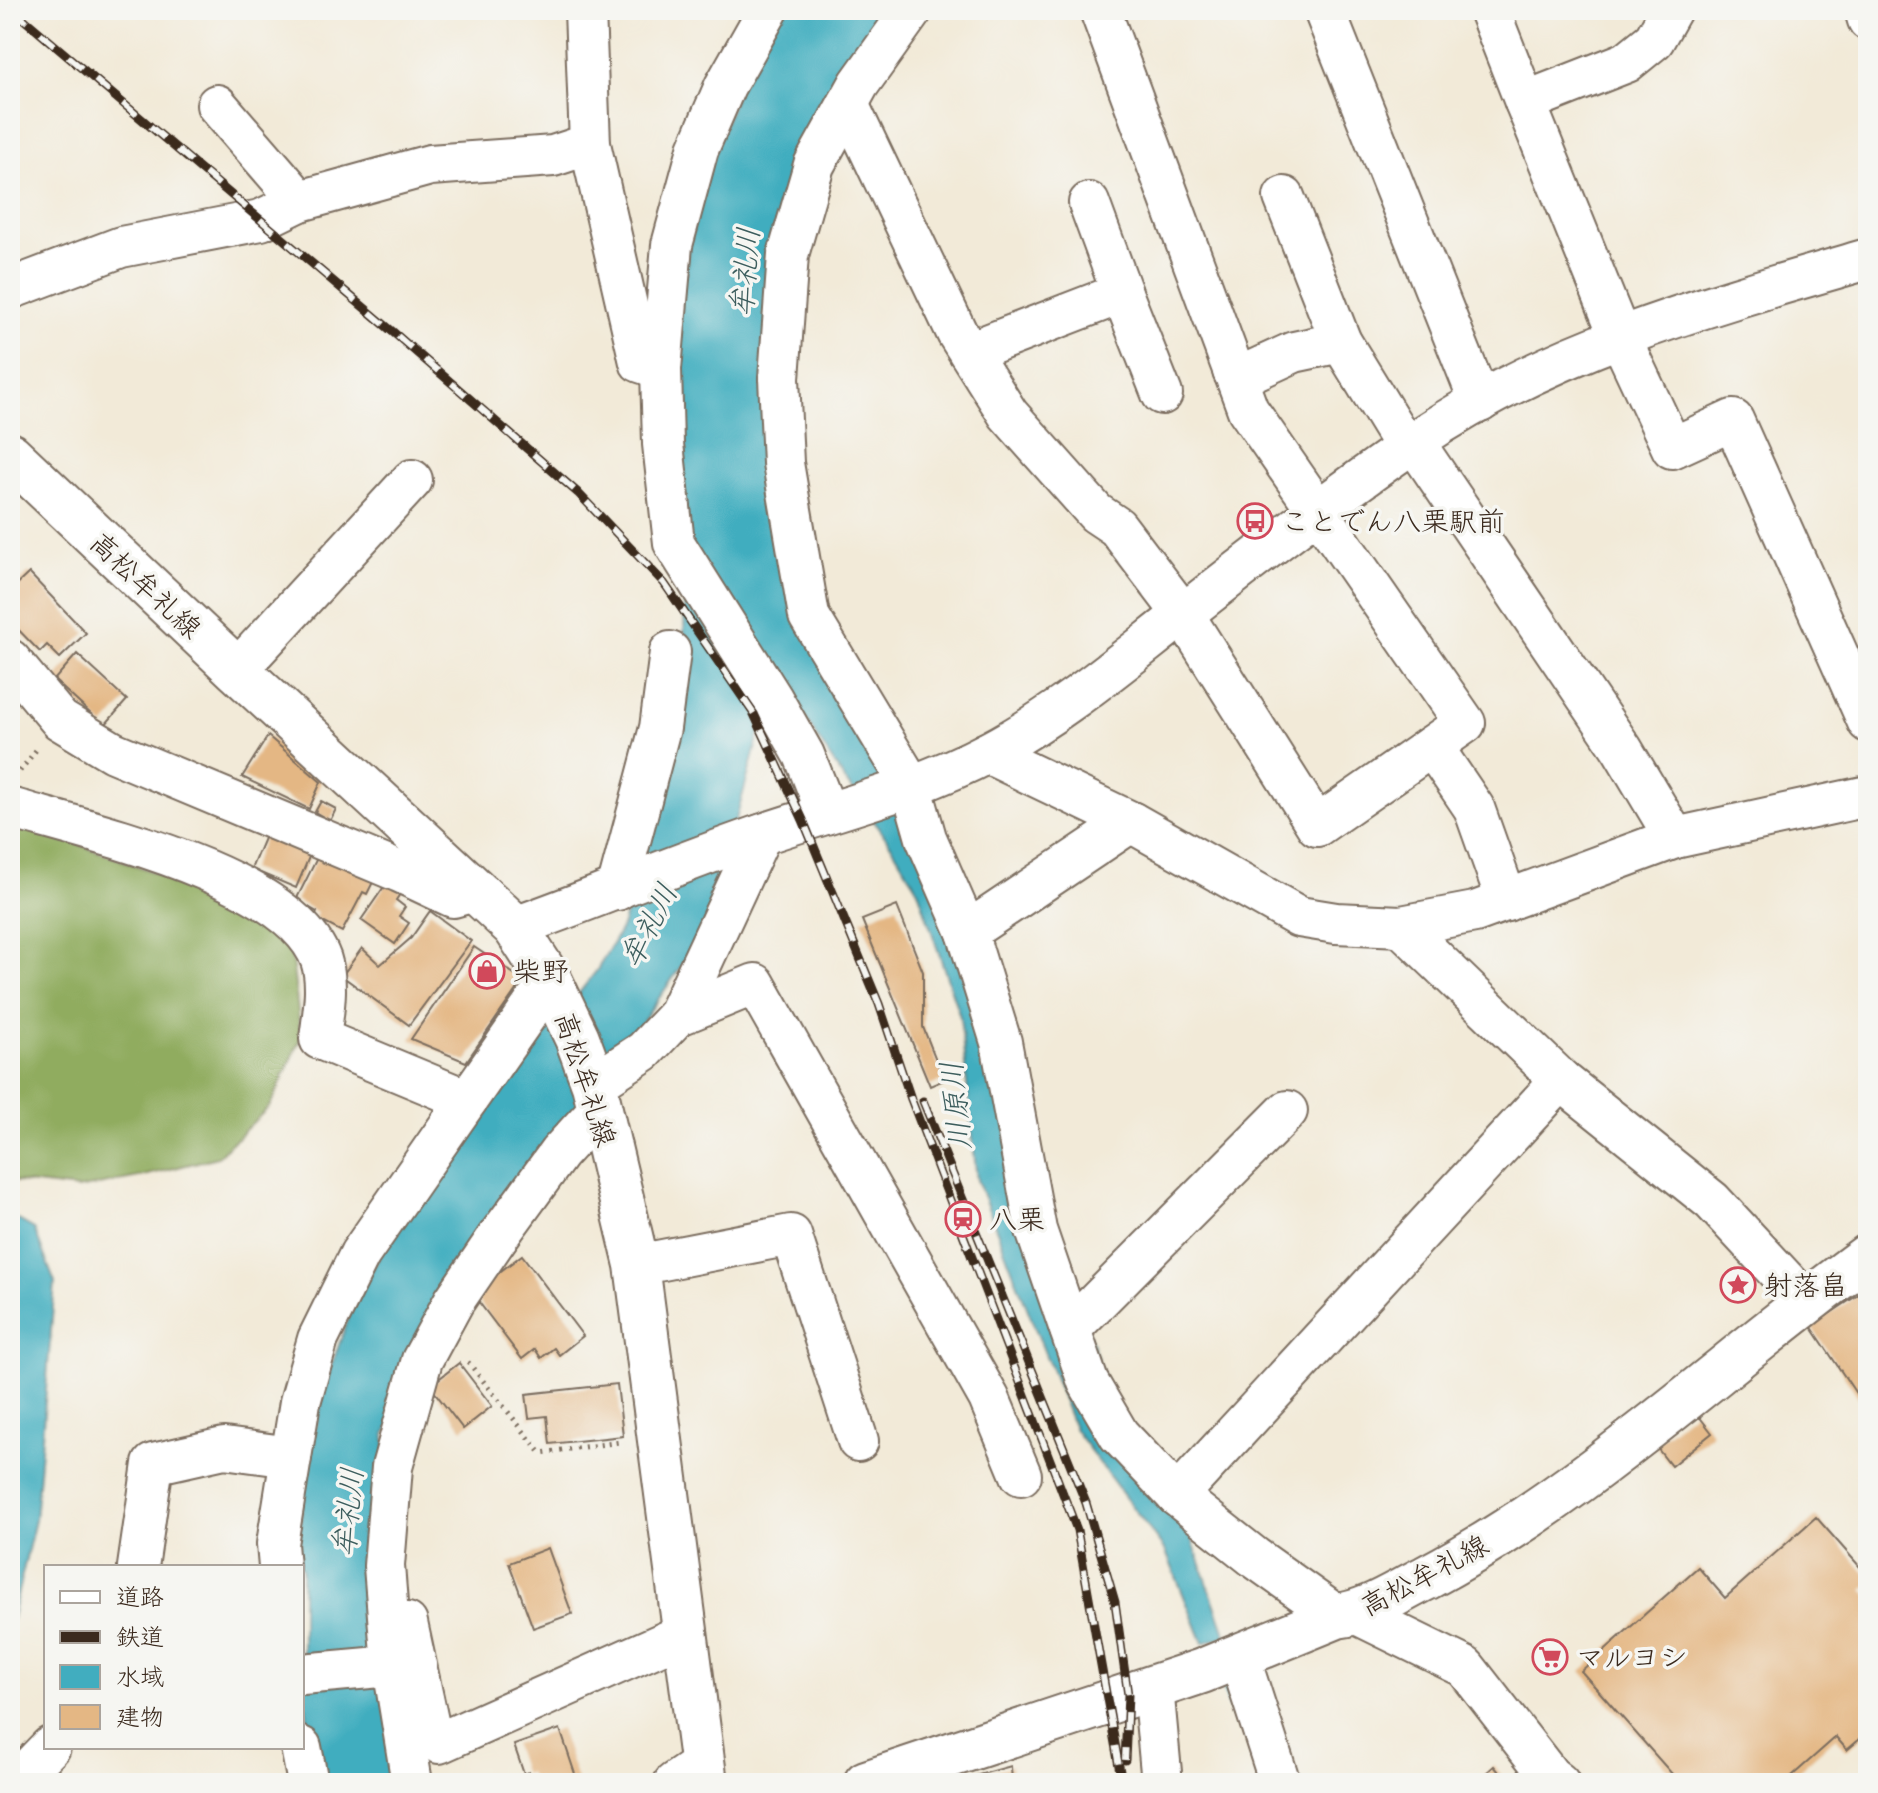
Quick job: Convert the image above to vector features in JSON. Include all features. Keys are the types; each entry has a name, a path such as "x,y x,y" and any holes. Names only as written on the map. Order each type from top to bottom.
{"main road":[{"name":"高松牟礼線","path":"10,455 515,927 556,994 594,1087 637,1265 686,1633 694,1776"},
{"name":"高松牟礼線","path":"866,1783 1239,1656 1347,1615 1457,1561 1518,1524 1602,1463 1805,1301 1868,1257"}],"street":[{"path":"585,10 590,144 640,362 661,369"},
{"path":"768,10 725,86 698,149 672,245 661,369 663,444 674,543 773,700 804,755 827,813"},
{"path":"848,104 957,333 1008,414 1096,513 1117,527 1183,614 1317,826 1465,723 1248,410 1100,10"},
{"path":"1324,10 1480,402"},
{"path":"1489,10 1620,337 1672,448 1733,420 1868,722"},
{"path":"1525,102 1627,62 1654,40 1671,10"},
{"path":"1865,10 1868,20"},
{"path":"896,16 814,165 788,255 779,378 783,463 809,616 901,788 967,932 1001,1042 1036,1230 1088,1382 1119,1435 1177,1496 1254,1557 1347,1615 1465,1667 1550,1776 1559,1783"},
{"path":"217,105 300,201"},
{"path":"10,289 121,247 261,220 300,201 430,165 553,156 590,144"},
{"path":"1284,197 1341,342 1622,749 1675,838"},
{"path":"1089,203 1162,394"},
{"path":"515,927 761,835 901,788 987,753 1048,717 1317,510 1410,445 1480,402 1620,337 1702,307 1868,259"},
{"path":"969,352 1122,293"},
{"path":"1233,371 1246,374 1294,352 1341,342"},
{"path":"237,670 412,480"},
{"path":"617,890 660,728 670,652"},
{"path":"10,660 60,720 113,752 453,897 474,891"},
{"path":"1432,746 1474,808 1507,901"},
{"path":"987,753 1131,822 1299,917 1336,923 1401,926 1475,912 1675,838 1868,796"},
{"path":"10,808 149,848 221,877 273,906 303,929 321,960 326,995 320,1039 467,1100"},
{"path":"967,932 1131,822"},
{"path":"412,1783 388,1666 384,1566 392,1467 422,1360 454,1301 559,1153 594,1087 644,1051 677,1016 761,835"},
{"path":"1401,926 1561,1080 1712,1201 1805,1301"},
{"path":"677,1016 755,984 989,1398 1021,1475"},
{"path":"279,1565 277,1544 300,1402 318,1339 360,1254 467,1100 556,994"},
{"path":"1177,1496 1561,1080"},
{"path":"1070,1329 1287,1111"},
{"path":"637,1265 791,1235 858,1441"},
{"path":"138,1565 153,1464 224,1448 291,1457"},
{"path":"413,1482 408,1497 402,1564 405,1616 429,1726 439,1743 686,1633"},
{"path":"1239,1656 1280,1783"},
{"path":"304,1674 388,1666"},
{"path":"1153,1687 1162,1783"},
{"path":"15,1783 48,1749"},
{"path":"301,1749 308,1783"}],"path":[{"path":"468,1362 541,1453 660,1437"}],"green space":[{"path":"10,820 189,887 224,903 290,942 301,1038 270,1106 217,1157 78,1189 10,1181"}],"water":[{"name":"牟礼川","path":"782,10 891,10 864,46 765,420 874,749 921,858 1140,1479 1192,1539 1226,1636 1203,1643 1166,1552 1075,1430 977,1180 960,1017 918,890 776,673 712,907 694,948 629,1041 385,1434 399,1783 319,1783 304,1697 304,1565 295,1565 308,1456 330,1369 357,1295 401,1220 597,970 622,927 641,864 684,645 685,534 670,388 681,278 704,181 739,86"},
{"path":"10,1215 34,1229 55,1283 35,1520 10,1626"}],"building":[{"path":"29,573 86,633 60,658 47,645 40,652 10,621 10,591"},
{"path":"77,654 127,700 104,726 54,680"},
{"path":"268,736 321,782 309,809 242,777"},
{"path":"321,801 336,809 330,821 315,812"},
{"path":"267,831 312,850 296,888 251,869"},
{"path":"322,848 376,876 367,894 363,892 342,932 315,918 317,912 296,900"},
{"path":"388,881 402,891 396,900 405,907 399,916 409,923 395,944 361,920"},
{"path":"897,906 923,972 923,1027 944,1080 930,1086 862,920"},
{"path":"430,911 471,941 409,1025 342,976 362,948 380,965 411,938"},
{"path":"474,947 523,980 466,1062 411,1039"},
{"path":"522,1255 583,1336 559,1355 554,1348 541,1358 535,1349 522,1359 472,1293"},
{"path":"1861,1293 1868,1304 1868,1397 1861,1401 1811,1326"},
{"path":"459,1363 492,1406 463,1429 430,1386"},
{"path":"617,1384 623,1436 550,1444 547,1416 529,1418 526,1394"},
{"path":"1695,1411 1712,1433 1671,1466 1654,1444"},
{"path":"1816,1517 1868,1576 1868,1586 1863,1590 1868,1595 1868,1732 1847,1750 1836,1737 1784,1783 1680,1783 1581,1671 1698,1567 1725,1598"},
{"path":"548,1548 572,1614 533,1628 509,1563"},
{"path":"560,1729 578,1783 533,1783 529,1772 524,1774 514,1745"},
{"path":"1011,1766 1012,1783 953,1783 953,1782"},
{"path":"1494,1766 1508,1783 1475,1783"}],"waterway":[{"name":"川原川","path":"1228,1689 1238,1718"}],"railway":[{"path":"13,10 578,493 664,583 754,714 803,820 879,1004 911,1099 1077,1530 1122,1783"},
{"path":"923,1101 1086,1503 1115,1602 1128,1695 1125,1760"}],"place":[{"name":"ことでん八栗駅前","path":"1255,521"},
{"name":"柴野","path":"487,971"},
{"name":"八栗","path":"963,1219"},
{"name":"射落畠","path":"1738,1285"},
{"name":"マルヨシ","path":"1550,1657"}]}
